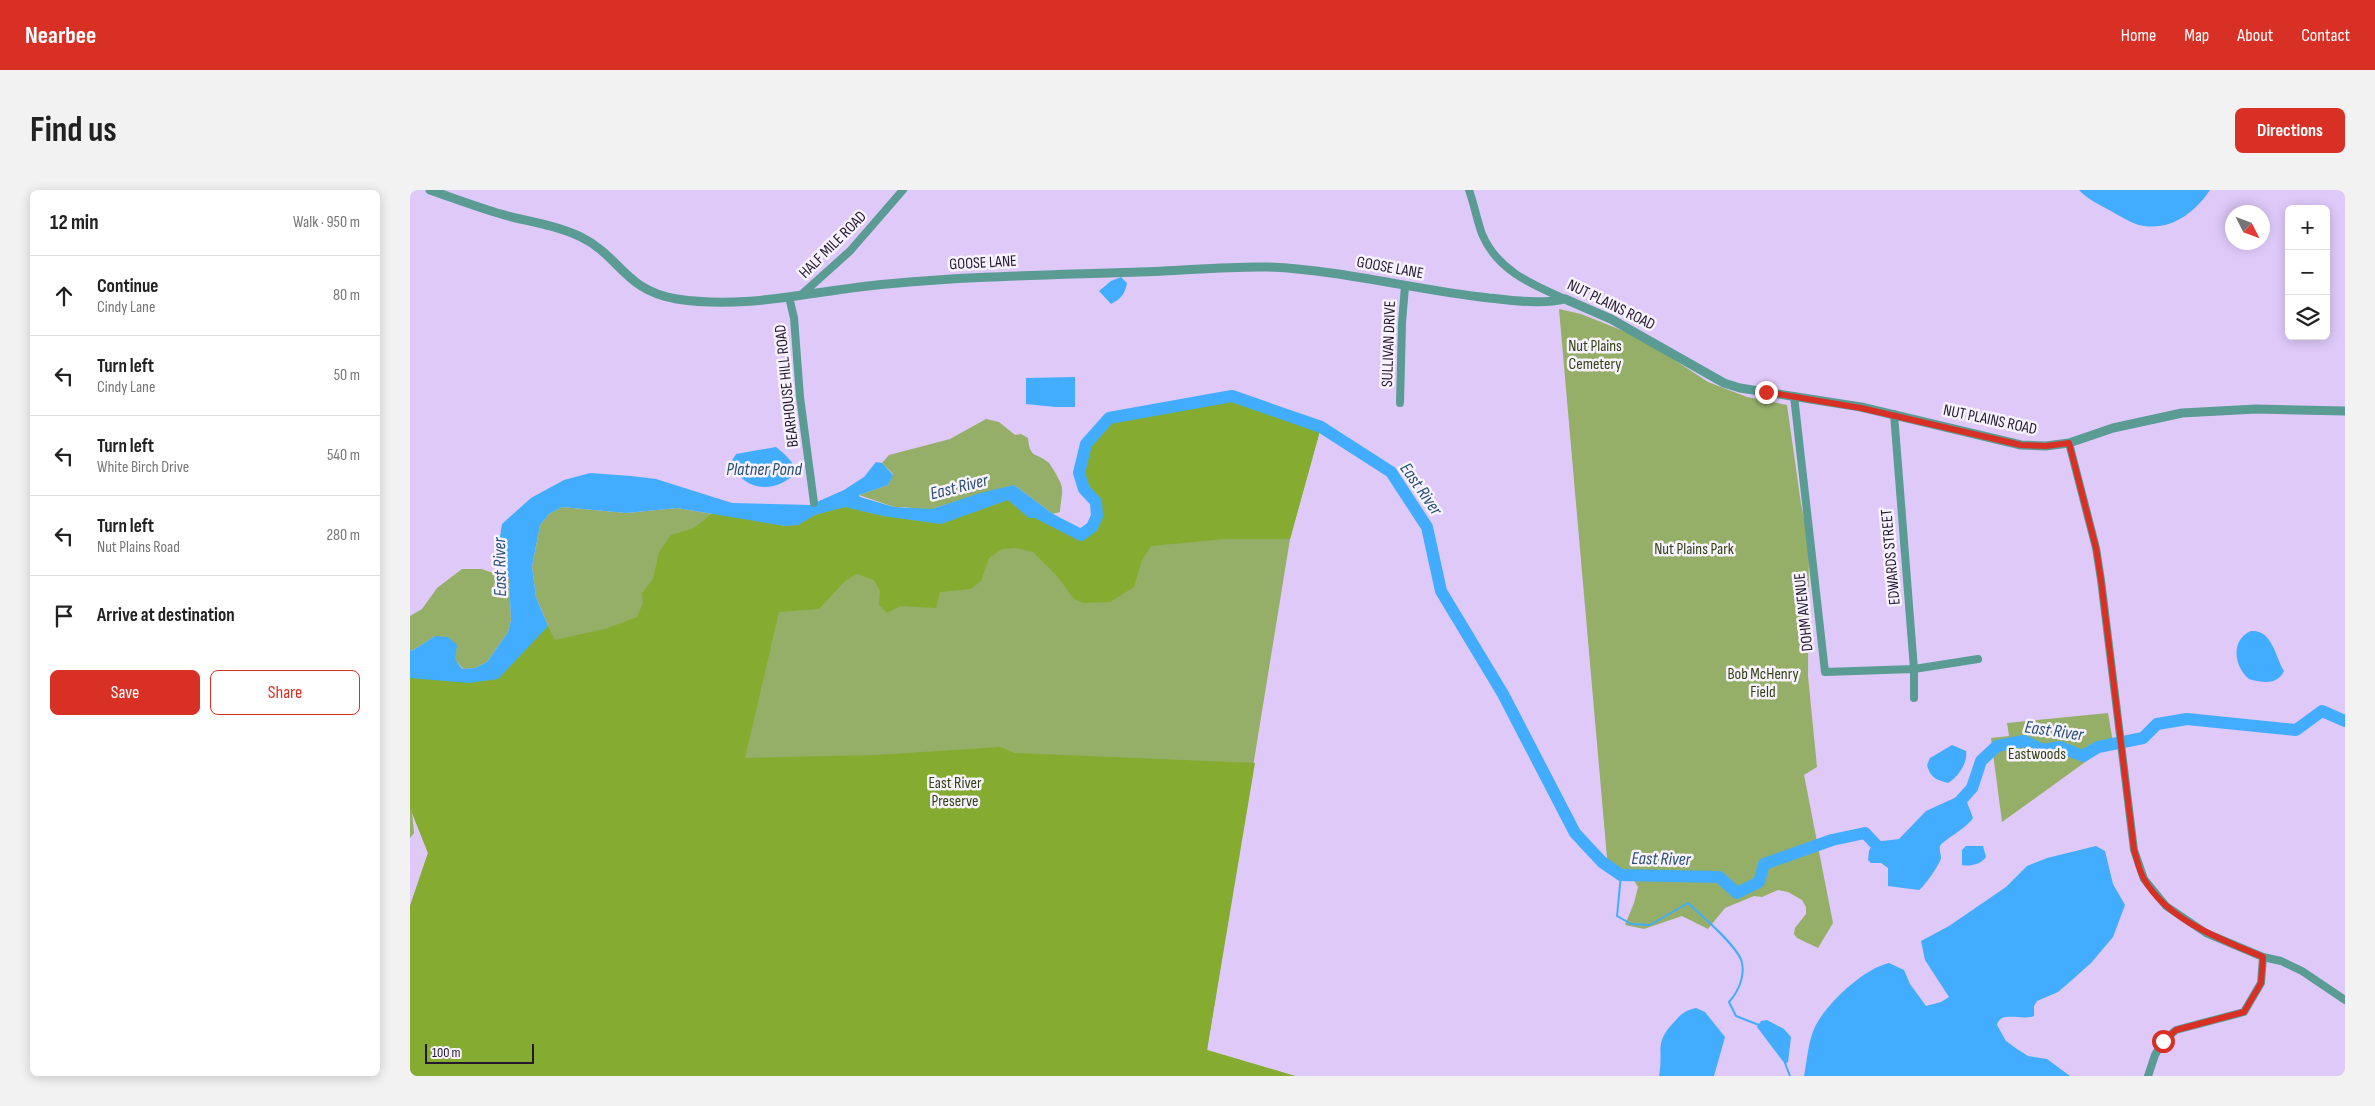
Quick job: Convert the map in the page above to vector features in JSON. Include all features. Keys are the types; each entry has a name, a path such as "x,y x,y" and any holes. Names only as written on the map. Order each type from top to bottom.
{"street":[{"name":"GOOSE LANE","path":"430,190 505,215 560,229 584,238 642,288 660,296 680,300 751,302 885,284 973,278 1170,271 1247,266 1318,272 1499,299 1536,301 1564,299"},
{"name":"HALF MILE ROAD","path":"801,296 850,251 903,190"},
{"name":"NUT PLAINS ROAD","path":"1469,190 1482,233 1490,249 1500,262 1517,275 1620,324 1724,383 1740,388 1894,414 2021,445 2046,446 2069,443 2121,426 2182,413 2256,409 2345,411"},
{"name":"SULLIVAN DRIVE","path":"1400,403 1405,286"},
{"name":"BEARHOUSE HILL ROAD","path":"789,297 794,318 800,397 814,502"},
{"name":"DOHM AVENUE","path":"1794,396 1825,672 1914,669 1978,660"},
{"name":"EDWARDS STREET","path":"1894,414 1914,669 1914,698"},
{"path":"2069,443 2096,548 2134,850 2144,879 2166,906 2206,933 2263,957 2281,961 2302,971 2345,1000"},
{"path":"2148,1076 2155,1055 2163,1041 2176,1030 2244,1012 2261,983 2263,957"}],"green space":[{"name":"Nut Plains Park","path":"1559,309 1581,314 1641,338 1708,382 1747,397 1787,405 1801,504 1809,543 1808,676 1817,767 1804,775 1833,923 1818,948 1797,938 1794,934 1795,928 1806,914 1806,907 1802,900 1788,892 1778,890 1762,897 1754,896 1725,908 1708,929 1682,916 1644,929 1625,925 1638,887 1633,879 1608,869"},
{"name":"East River Preserve","path":"1232,396 1321,427 1290,539 1225,539 1151,546 1142,560 1134,587 1110,602 1083,603 1074,599 1057,576 1033,552 1016,548 1002,549 989,558 981,581 971,589 940,592 936,608 901,606 887,613 879,605 880,591 874,580 857,574 846,580 819,609 779,612 745,758 876,755 1000,747 1015,753 1255,763 1207,1050 1295,1076 410,1076 410,906 428,853 410,808 410,678 498,679 548,626 555,640 605,629 637,617 643,603 642,593 653,579 659,552 671,535 694,528 713,513 785,526 798,525 815,515 845,507 883,516 941,524 1008,500 1029,518 1044,518 1081,535 1092,527 1097,515 1096,502 1084,489 1079,473 1086,444 1109,418"},
{"name":"East River Preserve","path":"986,419 999,422 1015,435 1021,434 1028,438 1032,453 1049,463 1062,488 1060,512 1053,514 1014,485 934,508 1009,495 1034,505 1044,518 1081,535 1092,525 1098,512 1096,502 1085,488 1080,475 1080,464 1086,444 1321,427 1290,539 1207,1050 1295,1076 410,1076 410,906 428,853 412,812 414,833 410,838 410,678 469,683 548,626 536,597 532,567 540,525 549,514 562,507 626,513 677,508 785,526 852,500 890,510 912,507 894,507 859,495 888,485 893,474 882,463 889,455 950,439"},
{"path":"462,569 482,569 509,579 511,620 508,632 487,662 475,668 463,669 435,636 412,651 410,649 410,616 422,609 437,588"},
{"name":"Eastwoods","path":"2108,713 2113,742 2002,822 1991,738 2009,736 2007,723"}],"water":[{"path":"2079,190 2210,190 2196,207 2180,219 2160,226 2150,226 2128,221 2094,202"},
{"path":"1121,277 1127,283 1125,290 1120,298 1111,304 1099,291 1111,281"},
{"path":"1075,377 1075,407 1026,404 1026,378"},
{"name":"Platner Pond","path":"776,447 788,458 797,471 780,484 761,487 751,484 736,472 731,462 736,454"},
{"path":"876,462 882,463 893,475 888,485 859,495 860,497 894,507 932,509 980,493 1014,485 1053,514 1044,518 1029,518 1008,500 941,524 883,516 845,507 815,515 798,525 785,526 677,508 626,513 562,507 549,514 540,525 532,567 536,597 548,626 498,679 469,683 410,678 410,649 412,651 435,636 448,637 457,645 455,659 462,669 475,668 487,662 508,632 511,620 509,579 500,537 502,524 531,498 564,480 590,473 631,476 656,479 732,503 810,505 844,490 864,477"},
{"path":"2251,631 2264,634 2272,645 2284,671 2278,679 2264,682 2249,679 2240,668 2236,654 2237,647 2244,635"},
{"path":"1952,745 1966,751 1966,756 1962,769 1948,783 1934,777 1927,765 1930,758"},
{"path":"1961,795 1965,797 1973,818 1966,826 1940,846 1940,861 1924,885 1919,890 1888,886 1888,868 1881,863 1871,863 1868,860 1869,851 1874,842 1899,839 1926,811"},
{"path":"1966,846 1983,846 1986,857 1975,864 1962,865 1962,850"},
{"path":"2096,846 2105,851 2113,884 2125,905 2113,937 2091,963 2058,992 2037,1001 2034,1006 2034,1016 2002,1018 1997,1025 2006,1041 2017,1049 2028,1056 2047,1059 2070,1076 1804,1076 1809,1045 1815,1027 1836,998 1857,980 1868,972 1889,963 1904,970 1910,984 1926,1006 1941,1002 1949,997 1925,960 1921,941 1949,926 2006,887 2027,866 2047,858"},
{"path":"1696,1008 1705,1012 1725,1037 1714,1076 1659,1076 1661,1046 1664,1035 1680,1015"},
{"path":"1767,1020 1784,1029 1791,1037 1788,1062 1785,1064 1757,1027 1761,1021"}],"waterway":[{"name":"East River","path":"1030,509 1081,535 1092,527 1097,516 1096,502 1084,489 1079,473 1086,444 1109,418 1232,396 1321,427 1391,472 1427,527 1441,591 1503,694 1575,833 1602,862 1621,875 1719,877 1737,893 1759,882 1764,864 1832,840 1865,833 1882,851 1887,850"},
{"name":"East River","path":"1953,809 1972,788 1981,761 1997,746 2024,741 2043,750 2060,747 2083,756 2098,747 2143,738 2157,724 2187,719 2296,730 2322,711 2345,721"},
{"path":"1621,875 1617,916 1631,924 1650,925 1688,903 1727,940 1740,957 1743,968 1740,984 1729,1002 1736,1016 1759,1025"},
{"path":"1785,1063 1790,1076"}],"route":[{"path":"1766,392 1825,400 2021,445 2046,446 2069,443 2096,548 2134,850 2144,879 2166,906 2206,933 2263,957 2261,983 2244,1012 2176,1030 2163,1041"}],"park label":[{"name":"Nut Plains Cemetery","path":"1595,355"},
{"name":"Bob McHenry Field","path":"1763,683"}]}
